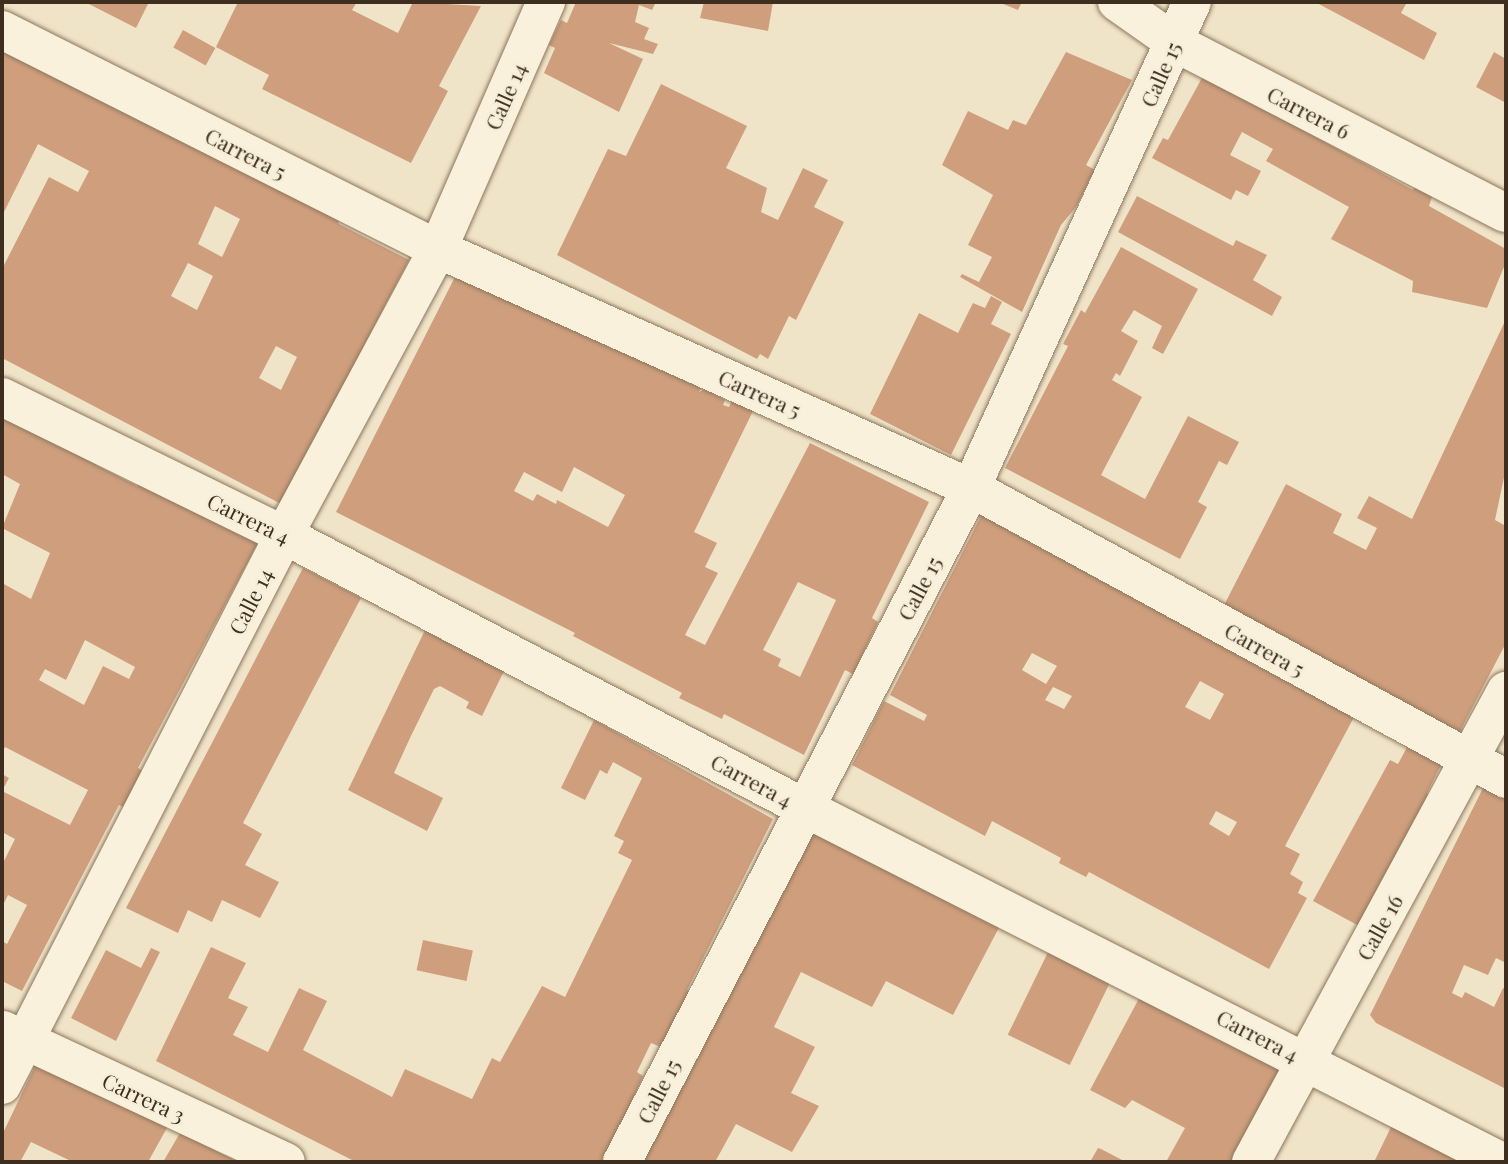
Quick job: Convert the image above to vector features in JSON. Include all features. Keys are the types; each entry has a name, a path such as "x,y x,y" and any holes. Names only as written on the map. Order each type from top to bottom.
{"street":[{"name":"Calle 14","path":"2,1085 13,1036 438,248 546,2"},
{"name":"Carrera 6","path":"1117,2 1174,42 1506,213"},
{"name":"Calle 15","path":"622,1162 803,807 971,488 1192,2"},
{"name":"Carrera 5","path":"2,30 438,248 971,488 1506,779"},
{"name":"Carrera 4","path":"2,397 284,535 803,807 1306,1059 1502,1162"},
{"name":"Calle 16","path":"1251,1162 1471,761 1506,691"},
{"name":"Carrera 3","path":"13,1036 286,1162"}],"building":[{"path":"85,2 149,2 136,28"},
{"path":"238,2 357,2 352,10 398,33 413,2 481,6 439,86 448,91 411,163 262,89 269,75 216,47"},
{"path":"576,2 656,2 652,10 639,5 635,22 649,28 644,39 658,44 653,54 609,43 643,59 619,112 544,73 555,48 549,45 561,20 567,23"},
{"path":"704,2 773,2 768,31 700,18"},
{"path":"998,2 1022,2 1018,10"},
{"path":"1315,2 1407,2 1401,13 1437,33 1424,60"},
{"path":"183,30 215,48 206,65 173,47"},
{"path":"2,43 334,206 339,224 409,260 281,504 2,358 2,269 49,177 78,192 89,171 38,144 2,216","holes":["215,206 240,219 222,257 198,244","188,263 213,276 197,310 171,296","276,346 297,357 281,390 259,378"]},
{"path":"1066,52 1132,80 1086,165 1095,170 1076,207 1061,225 1022,312 960,277 962,274 979,282 992,257 968,245 993,195 942,165 968,111 1008,130 1013,120 1026,125"},
{"path":"1494,52 1506,59 1506,103 1476,87"},
{"path":"1203,76 1413,190 1416,185 1433,194 1429,206 1506,249 1506,262 1487,308 1412,292 1413,281 1331,239 1349,207 1266,161 1273,149 1242,132 1230,155 1261,171 1248,196 1236,190 1231,200 1152,158 1163,138 1168,140"},
{"path":"661,84 747,126 726,168 767,188 761,212 778,220 803,168 828,180 814,207 844,222 796,320 789,316 768,359 760,354 757,359 557,255 608,149 626,156"},
{"path":"1137,196 1233,246 1236,240 1267,255 1253,280 1282,297 1272,316 1118,232"},
{"path":"1121,247 1198,289 1163,354 1152,348 1162,326 1134,310 1121,331 1138,341 1120,376 1116,373 1112,380 1142,397 1101,475 1145,499 1188,416 1239,442 1227,465 1219,461 1198,502 1207,507 1180,559 1005,468 1068,346 1063,344 1081,310 1085,313"},
{"path":"462,263 701,388 699,392 705,389 725,400 723,405 729,407 732,401 753,411 694,532 717,543 705,567 718,573 685,635 705,645 810,443 929,502 872,618 878,622 853,674 845,670 804,755 724,714 722,719 679,698 682,693 573,636 575,633 336,512","holes":["574,467 625,495 608,527 557,500 556,504 537,494 533,501 514,491 524,472 562,492","798,582 836,600 800,677 778,666 781,659 763,650"]},
{"path":"991,296 1002,302 991,324 1011,334 951,455 870,414 919,313 958,333 973,303 985,308"},
{"path":"1506,319 1506,468 1495,520 1506,526 1506,643 1456,739 1218,617 1286,484 1342,514 1333,533 1366,550 1377,528 1357,518 1369,496 1412,519"},
{"path":"2,407 98,461 96,465 137,486 141,478 259,541 138,768 143,771 123,807 119,805 22,991 2,981 2,941 7,944 27,905 8,895 2,907 2,865 15,839 2,832 2,791 70,825 88,790 5,747 2,753 2,583 31,599 50,553 2,528 20,484 2,474","holes":["85,640 135,667 129,679 103,666 84,705 39,680 45,669 66,680"]},
{"path":"982,514 1360,706 1285,846 1300,854 1290,874 1303,882 1298,893 1307,898 1269,969 1089,872 1086,877 1059,863 1061,858 992,821 985,836 852,765 884,701 924,721 927,715 890,695","holes":["1032,653 1057,666 1046,684 1022,670","1200,681 1224,694 1210,720 1185,707","1053,687 1072,696 1064,709 1045,700","1216,811 1237,822 1229,836 1209,824"]},
{"path":"303,568 361,598 243,823 262,834 245,865 279,882 260,918 222,900 212,922 188,910 178,933 126,908"},
{"path":"426,628 505,669 482,716 466,708 469,702 440,686 434,689 410,738 394,773 443,798 427,831 348,790"},
{"path":"594,720 773,819 687,990 693,994 666,1049 651,1043 637,1072 643,1076 605,1162 356,1162 156,1061 211,947 246,963 228,998 248,1007 233,1035 268,1052 299,988 327,1001 303,1050 392,1097 405,1069 472,1099 492,1058 500,1062 542,986 565,997 632,860 618,853 624,841 614,836 642,778 613,762 607,774 600,770 585,800 561,788"},
{"path":"1412,738 1443,761 1427,793 1432,796 1359,926 1313,901 1390,760 1398,764"},
{"path":"2,774 9,778 2,791"},
{"path":"1483,788 1506,789 1506,963 1496,958 1488,975 1464,965 1452,993 1462,998 1465,992 1494,1007 1503,988 1506,990 1506,1089 1376,1023 1370,1015"},
{"path":"835,827 1003,920 953,1015 886,981 872,1007 801,972 774,1027 815,1047 791,1093 819,1106 792,1152 736,1124 715,1162 642,1162 811,833"},
{"path":"423,940 473,951 466,981 417,970"},
{"path":"1052,944 1114,974 1070,1065 1008,1035"},
{"path":"151,948 160,952 116,1041 71,1018 106,950 141,968"},
{"path":"1143,991 1290,1063 1236,1162 1166,1162 1185,1128 1132,1100 1125,1108 1090,1090"},
{"path":"37,1062 168,1126 148,1162 73,1162 31,1142 20,1162 2,1162 2,1135"},
{"path":"1393,1123 1470,1162 1374,1162"},
{"path":"180,1133 238,1162 163,1162"},
{"path":"1098,1148 1101,1149 1126,1162 1090,1162"}]}
